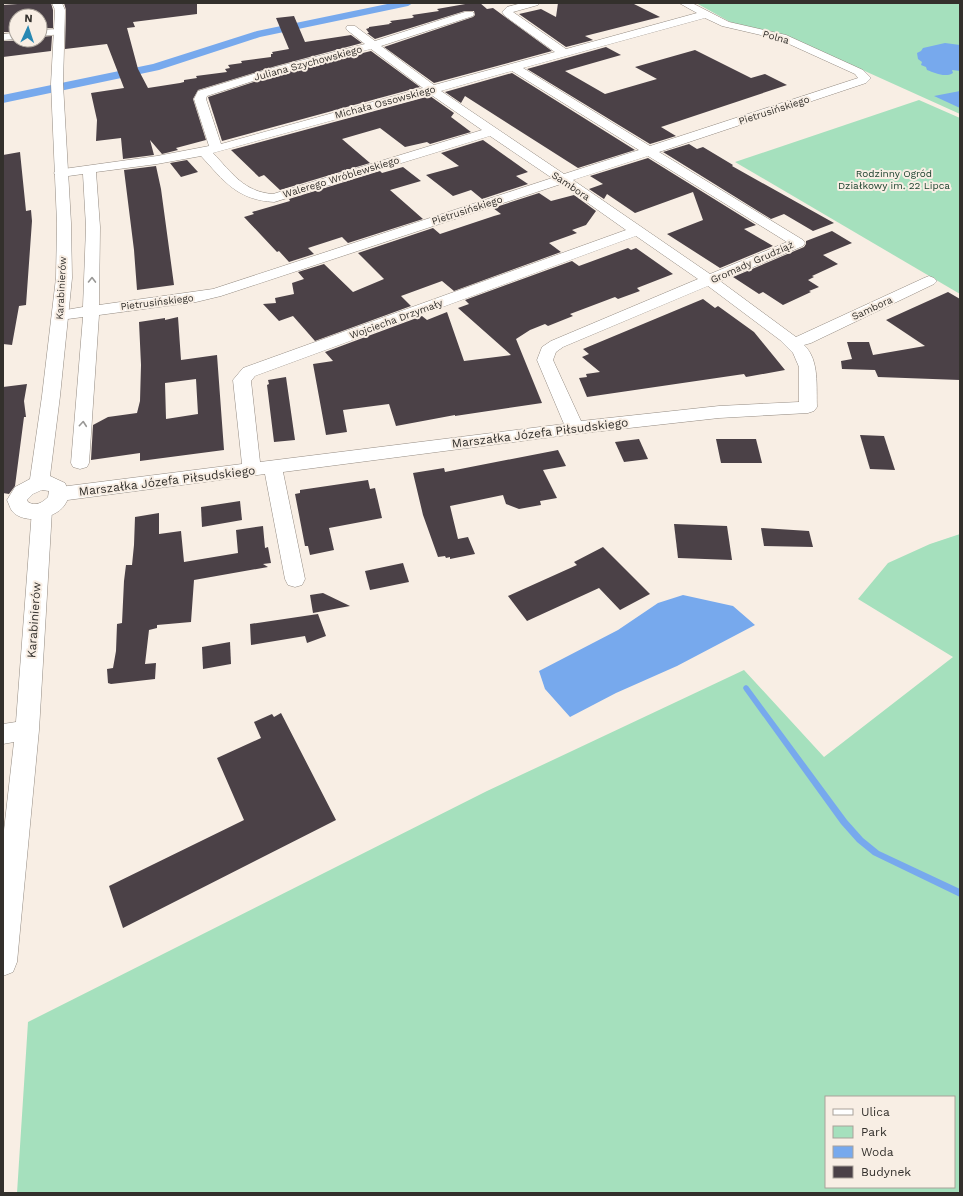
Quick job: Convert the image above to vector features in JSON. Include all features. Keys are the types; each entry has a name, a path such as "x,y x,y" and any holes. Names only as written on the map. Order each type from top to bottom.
{"main road":[{"name":"Karabinierów","path":"39,484 64,278 64,223 57,88 60,5"},
{"path":"39,484 54,485 58,488 60,494 59,498 52,506 42,510 29,512 10,506 22,492 39,484"}],"street":[{"path":"534,3 510,9 507,12 564,53"},
{"name":"Polna","path":"684,3 730,25 782,37 859,72 866,78"},
{"name":"Juliana Szychowskiego","path":"210,150 200,99 202,94 280,69 373,45 469,14"},
{"name":"Michała Ossowskiego","path":"61,173 157,160 210,150 431,89 515,68 706,14"},
{"name":"Sambora","path":"350,28 431,89 710,281 792,343 801,351 807,367 808,407"},
{"path":"48,33 59,32"},
{"name":"Gromady Grudziąż","path":"515,68 798,243 556,344 548,350 545,360 575,428"},
{"name":"Pietrusińskiego","path":"60,315 196,298 216,293 862,81 866,78"},
{"name":"Walerego Wróblewskiego","path":"210,150 241,190 250,195 262,198 274,198 492,131"},
{"path":"80,463 91,311 93,226 89,169"},
{"name":"Wojciecha Drzymały","path":"252,469 242,380 249,372 637,231"},
{"name":"Sambora","path":"792,343 805,340 929,281"},
{"name":"Marszałka Józefa Piłsudskiego","path":"60,494 575,428 719,412 808,407"},
{"name":"Marszałka Józefa Piłsudskiego","path":"273,467 295,579"},
{"name":"Karabinierów","path":"3,962 27,730 42,510"},
{"path":"3,734 27,730"}],"green space":[{"path":"696,3 960,3 960,114 785,35 732,23"},
{"name":"Rodzinny Ogród Działkowy im. 22 Lipca","path":"919,100 960,118 960,294 735,162"},
{"path":"960,534 960,1193 17,1193 28,1022 487,791 744,670 824,757 953,657 858,599 888,563 930,544"}],"water":[{"path":"945,43 960,45 960,71 952,70 953,73 943,75 927,70 926,67 921,65 922,62 918,59 917,53 923,48"},
{"path":"960,91 960,108 934,96"},
{"path":"683,595 733,606 755,625 677,666 616,693 570,717 545,689 539,671 618,630 658,603"}],"building":[{"path":"51,3 53,10 53,28 48,28 48,8 8,8 8,32 3,32 3,5"},
{"path":"64,3 197,3 197,14 133,22 135,27 127,28 138,69 148,88 184,82 184,80 197,78 196,76 227,72 225,69 230,68 228,65 242,63 241,61 271,57 271,54 273,54 272,52 289,49 276,18 294,16 305,42 351,35 362,43 276,66 198,90 193,99 206,140 176,148 178,150 162,154 150,140 154,155 123,159 121,138 96,141 97,120 91,93 124,88 107,44 65,49 66,10"},
{"path":"471,3 480,3 487,9 493,8 552,51 434,83 384,47 473,17 475,15 474,11 465,11 375,39 367,33 369,33 366,29 369,27 390,24 389,23 392,23 390,21 412,18 414,17 412,15 439,11 437,9"},
{"path":"558,3 632,3 660,17 585,36 593,40 566,47 519,14 541,9 556,17"},
{"path":"48,36 52,36 51,51 3,57 3,41 8,41 8,48 48,48"},
{"path":"606,47 621,55 565,71 605,94 657,79 635,67 695,50 751,78 765,74 787,85 661,127 676,136 650,144 527,69"},
{"path":"371,51 420,87 222,141 208,97 284,72"},
{"path":"512,73 635,150 578,168 465,96 461,103 445,92"},
{"path":"430,96 454,113 451,117 471,132 430,144 427,142 405,147 380,128 342,139 370,163 280,190 264,175 259,177 231,150"},
{"path":"483,140 528,172 516,176 528,184 482,199 471,190 453,196 426,175 459,166 441,153"},
{"path":"689,144 697,149 703,147 733,165 732,166 834,223 813,231 784,214 771,219 663,152"},
{"path":"20,152 26,211 31,210 32,221 26,305 19,306 12,345 3,344 3,155"},
{"path":"648,158 756,225 744,229 773,246 720,268 667,234 703,220 693,192 635,213 607,194 604,199 589,189 603,184 590,176"},
{"path":"187,160 198,172 181,177 170,163"},
{"path":"156,166 161,189 174,285 137,290 134,250 124,170"},
{"path":"403,167 421,181 390,190 423,219 348,243 342,237 308,248 314,254 289,262 279,251 277,252 244,217 254,214 252,212 290,201 289,199 380,171 382,173"},
{"path":"539,193 551,201 574,195 596,211 586,225 572,230 577,233 549,243 561,252 454,291 442,281 401,296 411,306 315,341 293,316 279,321 263,304 276,303 275,298 294,294 292,283 304,279 298,272 324,264 353,292 384,279 358,253 433,228 440,234 501,214 493,208"},
{"path":"832,231 852,243 823,255 838,264 812,276 814,277 808,280 819,287 809,291 811,292 783,305 763,292 759,294 733,277 804,247 806,241"},
{"path":"628,248 631,250 636,248 673,274 637,288 640,291 618,299 615,297 570,314 573,316 548,326 545,324 530,330 516,339 542,403 455,415 396,426 389,404 343,410 347,432 326,435 313,364 333,361 325,352 422,316 427,320 447,312 464,361 511,355 458,308 469,304 465,300 572,261 579,266"},
{"path":"948,292 960,299 960,380 878,377 875,370 842,369 841,361 852,359 847,342 869,342 873,355 925,346 886,320"},
{"path":"703,299 715,308 718,306 754,332 785,370 746,377 744,374 587,397 579,378 587,377 586,374 600,372 582,357 589,354 583,349"},
{"path":"178,317 181,360 217,355 224,450 140,461 140,453 91,460 93,425 108,417 137,413 140,401 141,365 139,322 165,318 165,320","holes":["196,379 198,414 166,419 165,383"]},
{"path":"286,377 295,440 274,442 267,385 269,384 268,380"},
{"path":"27,384 24,401 26,417 24,417 15,486 9,494 3,493 3,387"},
{"path":"860,435 884,436 895,470 870,469"},
{"path":"639,439 648,459 624,462 615,442"},
{"path":"716,439 756,439 762,463 721,463"},
{"path":"558,450 566,466 543,470 557,498 540,501 541,505 519,509 506,504 503,495 450,506 458,539 468,537 475,554 450,559 450,557 446,558 445,556 438,557 423,515 413,473 444,468 445,472"},
{"path":"368,480 370,489 375,488 382,518 329,528 334,550 310,555 308,546 305,546 295,494 300,493 300,490"},
{"path":"240,501 242,520 202,527 201,507"},
{"path":"159,513 159,534 181,531 184,562 238,553 236,530 263,526 265,548 268,547 271,563 263,564 268,567 194,580 191,622 157,625 157,628 149,630 145,664 156,663 155,679 111,684 108,683 107,669 113,668 116,651 117,624 122,623 124,581 126,565 132,565 135,517"},
{"path":"674,524 727,526 732,560 678,558"},
{"path":"761,528 809,531 813,547 764,546"},
{"path":"603,547 650,594 620,610 599,588 527,621 508,596 577,565 574,562"},
{"path":"403,563 409,582 370,590 365,571"},
{"path":"323,593 350,606 313,613 310,595"},
{"path":"318,614 326,636 307,643 305,636 251,645 250,624"},
{"path":"230,642 231,664 203,669 202,647"},
{"path":"281,713 336,820 123,928 109,886 244,820 217,758 261,738 254,722 272,714 274,717"}],"waterway":[{"path":"3,99 155,67 257,34 408,3"},
{"path":"746,688 844,822 860,840 876,853 960,893"}]}
